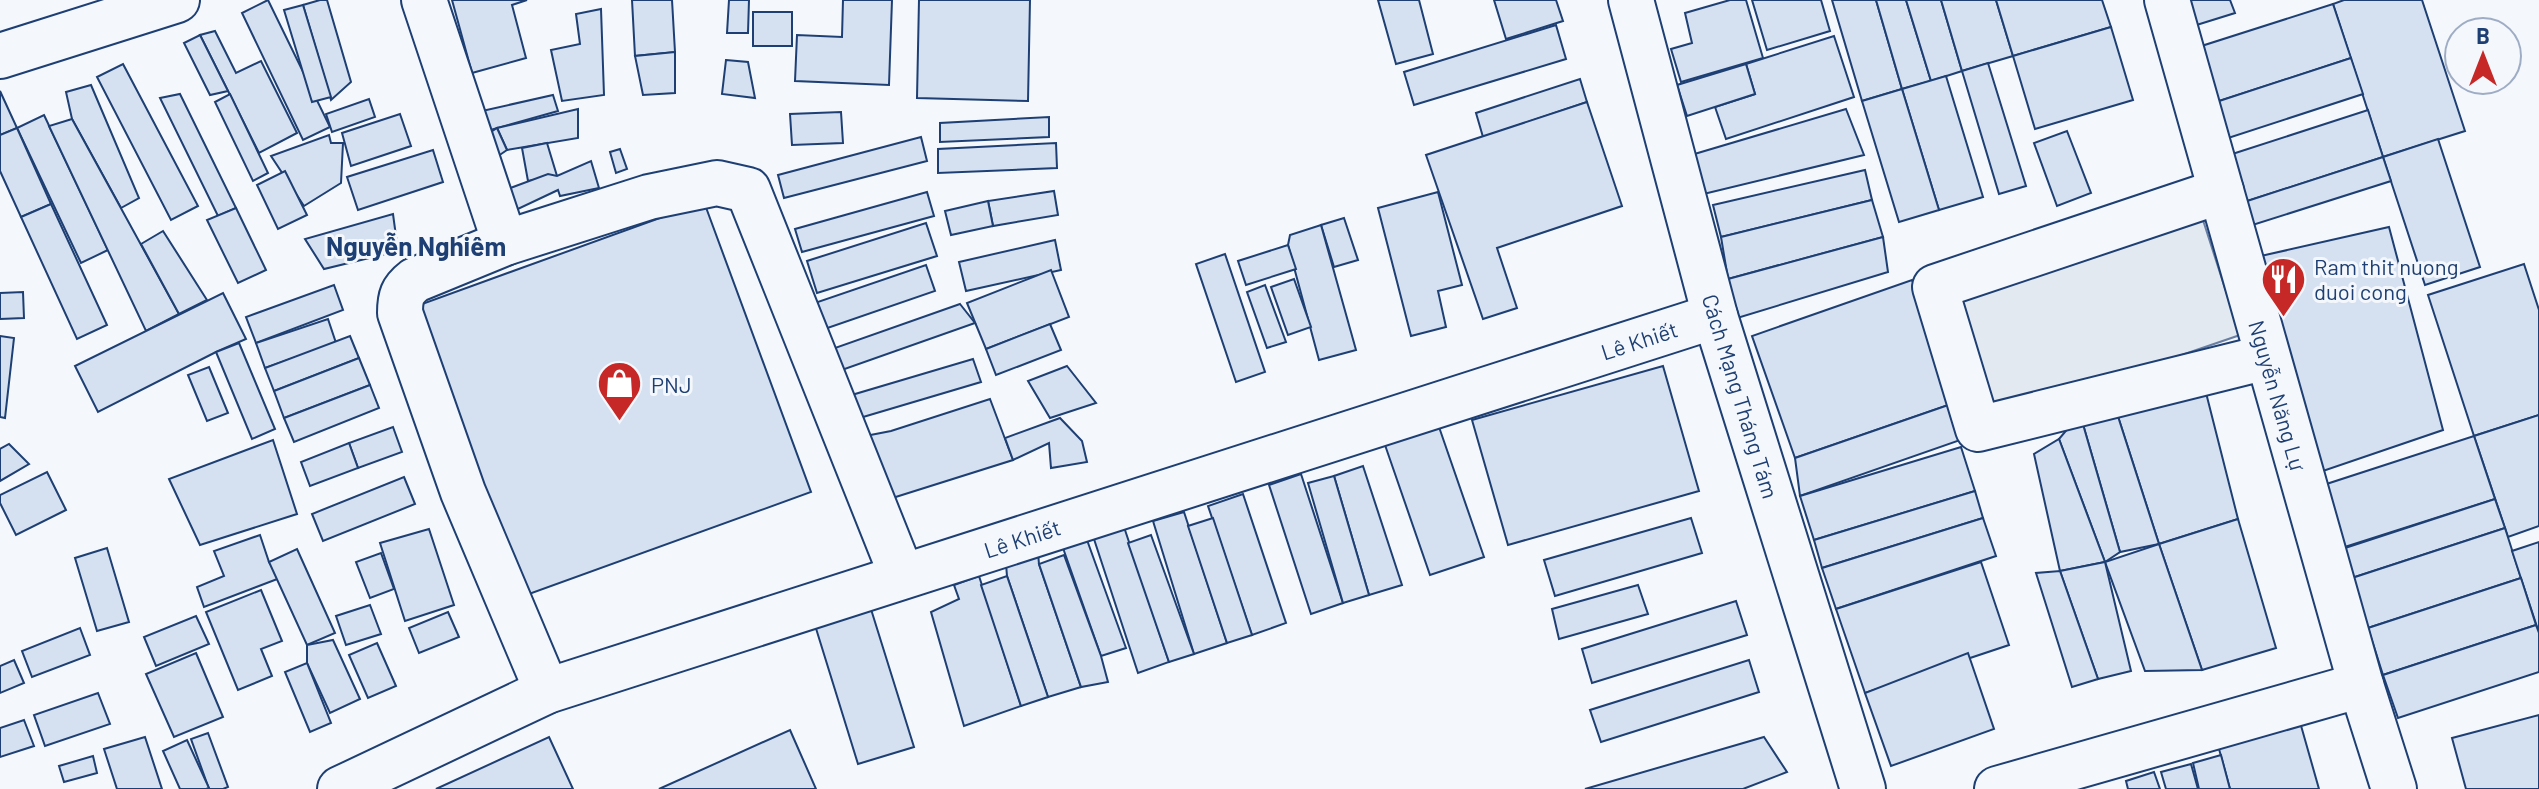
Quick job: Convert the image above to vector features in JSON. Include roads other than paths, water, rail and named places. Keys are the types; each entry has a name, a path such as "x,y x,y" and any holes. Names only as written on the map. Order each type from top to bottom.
{"street":[{"path":"0,56 177,0"},
{"path":"424,0 505,243"},
{"name":"Nguyễn Năng Lự","path":"2167,0 2361,685 2394,789"},
{"name":"Cách Mạng Tháng Tám","path":"1634,1 1715,316 1863,789"},
{"path":"547,691 463,492 400,313 400,297 415,280 505,243 649,197 694,187 717,183 748,190 902,576"},
{"path":"2221,191 1935,287 1978,429 2267,357"},
{"name":"Lê Khiết","path":"340,789 547,691 1715,316"},
{"path":"1997,789 2361,685"}],"place":[{"name":"Ram thit nuong duoi cong","path":"2283,318"},
{"name":"PNJ","path":"620,423"}],"district":[{"name":"Nguyễn Nghiêm","path":"416,245"}]}
